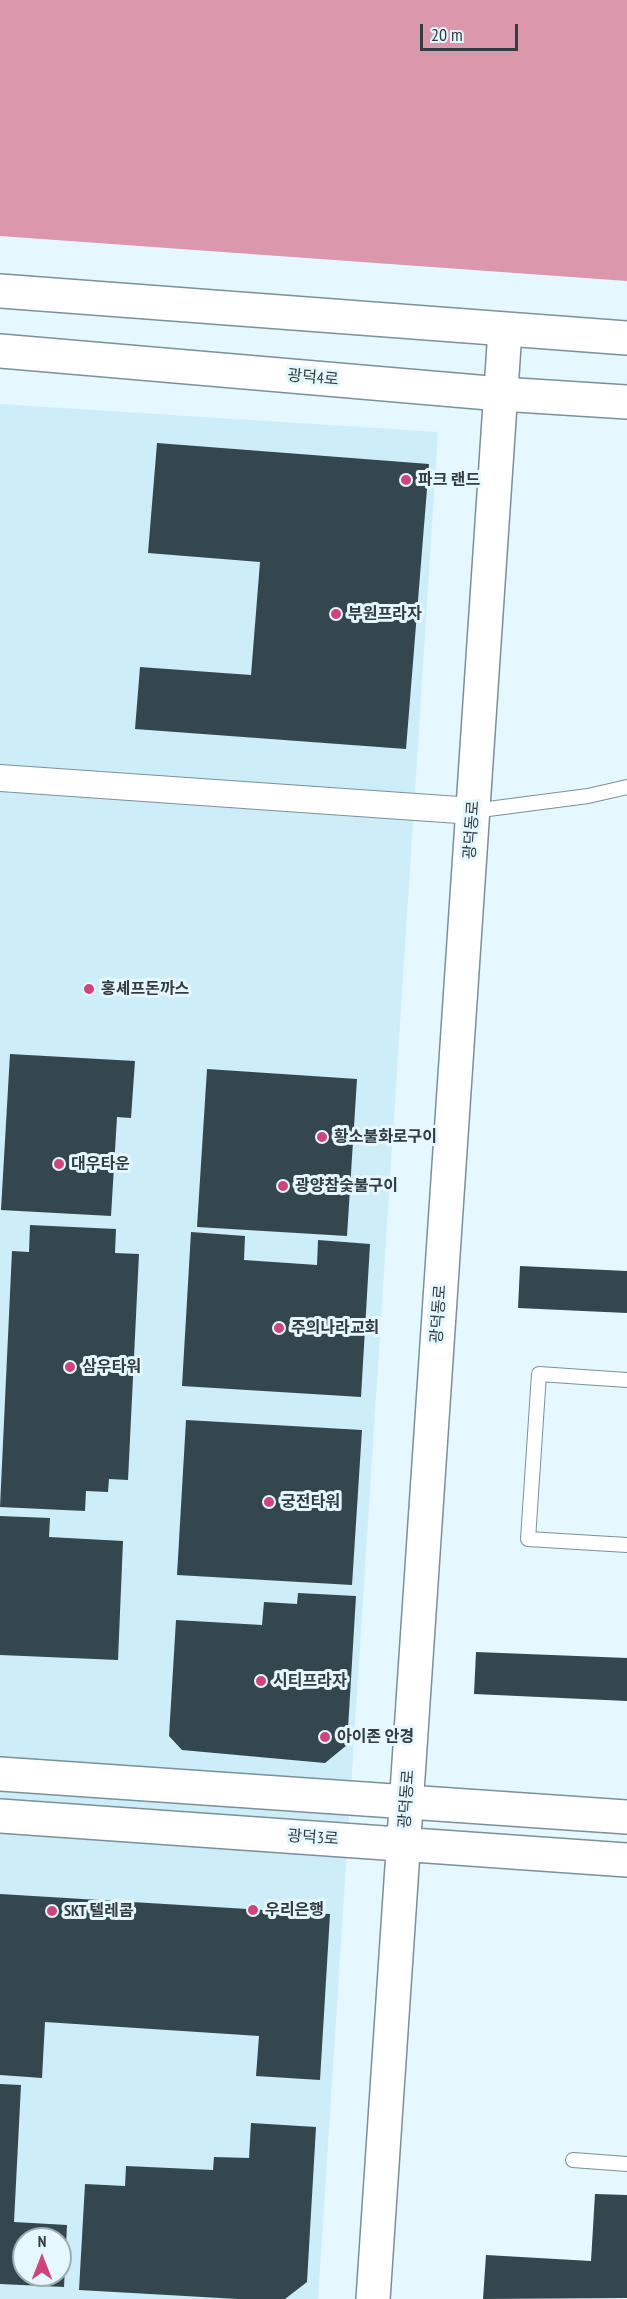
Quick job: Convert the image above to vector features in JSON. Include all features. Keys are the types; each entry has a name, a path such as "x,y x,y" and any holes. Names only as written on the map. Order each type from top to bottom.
{"street":[{"path":"0,291 627,338"},
{"name":"광덕동로","path":"373,2299 505,330"},
{"name":"광덕4로","path":"0,351 501,394 627,402"},
{"path":"0,778 473,811"},
{"path":"0,1774 627,1817"},
{"name":"광덕3로","path":"0,1816 627,1860"}],"lane":[{"path":"473,811 588,796 627,787"},
{"path":"627,1380 539,1374 528,1539 627,1545"},
{"path":"573,2160 627,2164"}],"shaded area":[{"path":"0,0 627,0 627,281 0,236"},
{"path":"0,404 438,432 318,2299 0,2299"}],"building":[{"name":"부원프라자","path":"157,443 429,464 406,749 135,729 140,667 251,675 260,562 148,553"},
{"name":"대우타운","path":"10,1054 135,1061 131,1118 117,1117 111,1216 1,1210"},
{"path":"207,1069 357,1079 347,1236 197,1227"},
{"name":"삼우타워","path":"30,1225 116,1229 115,1253 139,1254 128,1480 109,1479 108,1492 86,1491 85,1511 0,1507 12,1251 29,1252"},
{"path":"191,1232 245,1236 244,1260 317,1265 318,1240 370,1244 361,1397 182,1386"},
{"path":"520,1266 627,1271 627,1313 518,1308"},
{"name":"궁전타워","path":"186,1420 362,1430 352,1585 177,1575"},
{"path":"0,1516 50,1518 49,1537 123,1541 118,1660 0,1655"},
{"name":"시티프라자","path":"298,1593 356,1596 347,1745 325,1763 182,1750 169,1736 176,1620 262,1625 264,1602 297,1604"},
{"path":"476,1652 627,1658 627,1701 474,1694"},
{"path":"0,1894 330,1914 320,2080 256,2076 259,2036 45,2022 42,2078 0,2075"},
{"path":"0,2084 21,2085 14,2222 67,2225 67,2227 12,2227 12,2285 0,2284"},
{"path":"251,2123 316,2127 307,2282 285,2299 238,2299 79,2290 85,2184 125,2186 126,2166 213,2170 214,2157 249,2158"},
{"path":"595,2194 627,2195 627,2298 483,2299 486,2255 591,2261"}],"place":[{"name":"파크 랜드","path":"406,480"},
{"name":"부원프라자","path":"336,614"},
{"name":"홍셰프돈까스","path":"89,989"},
{"name":"황소불화로구이","path":"322,1137"},
{"name":"대우타운","path":"59,1164"},
{"name":"광양참숯불구이","path":"283,1186"},
{"name":"주의나라교회","path":"279,1328"},
{"name":"삼우타워","path":"70,1367"},
{"name":"궁전타워","path":"269,1502"},
{"name":"시티프라자","path":"261,1681"},
{"name":"아이존 안경","path":"325,1737"},
{"name":"우리은행","path":"253,1910"},
{"name":"SKT 텔레콤","path":"52,1911"}]}
